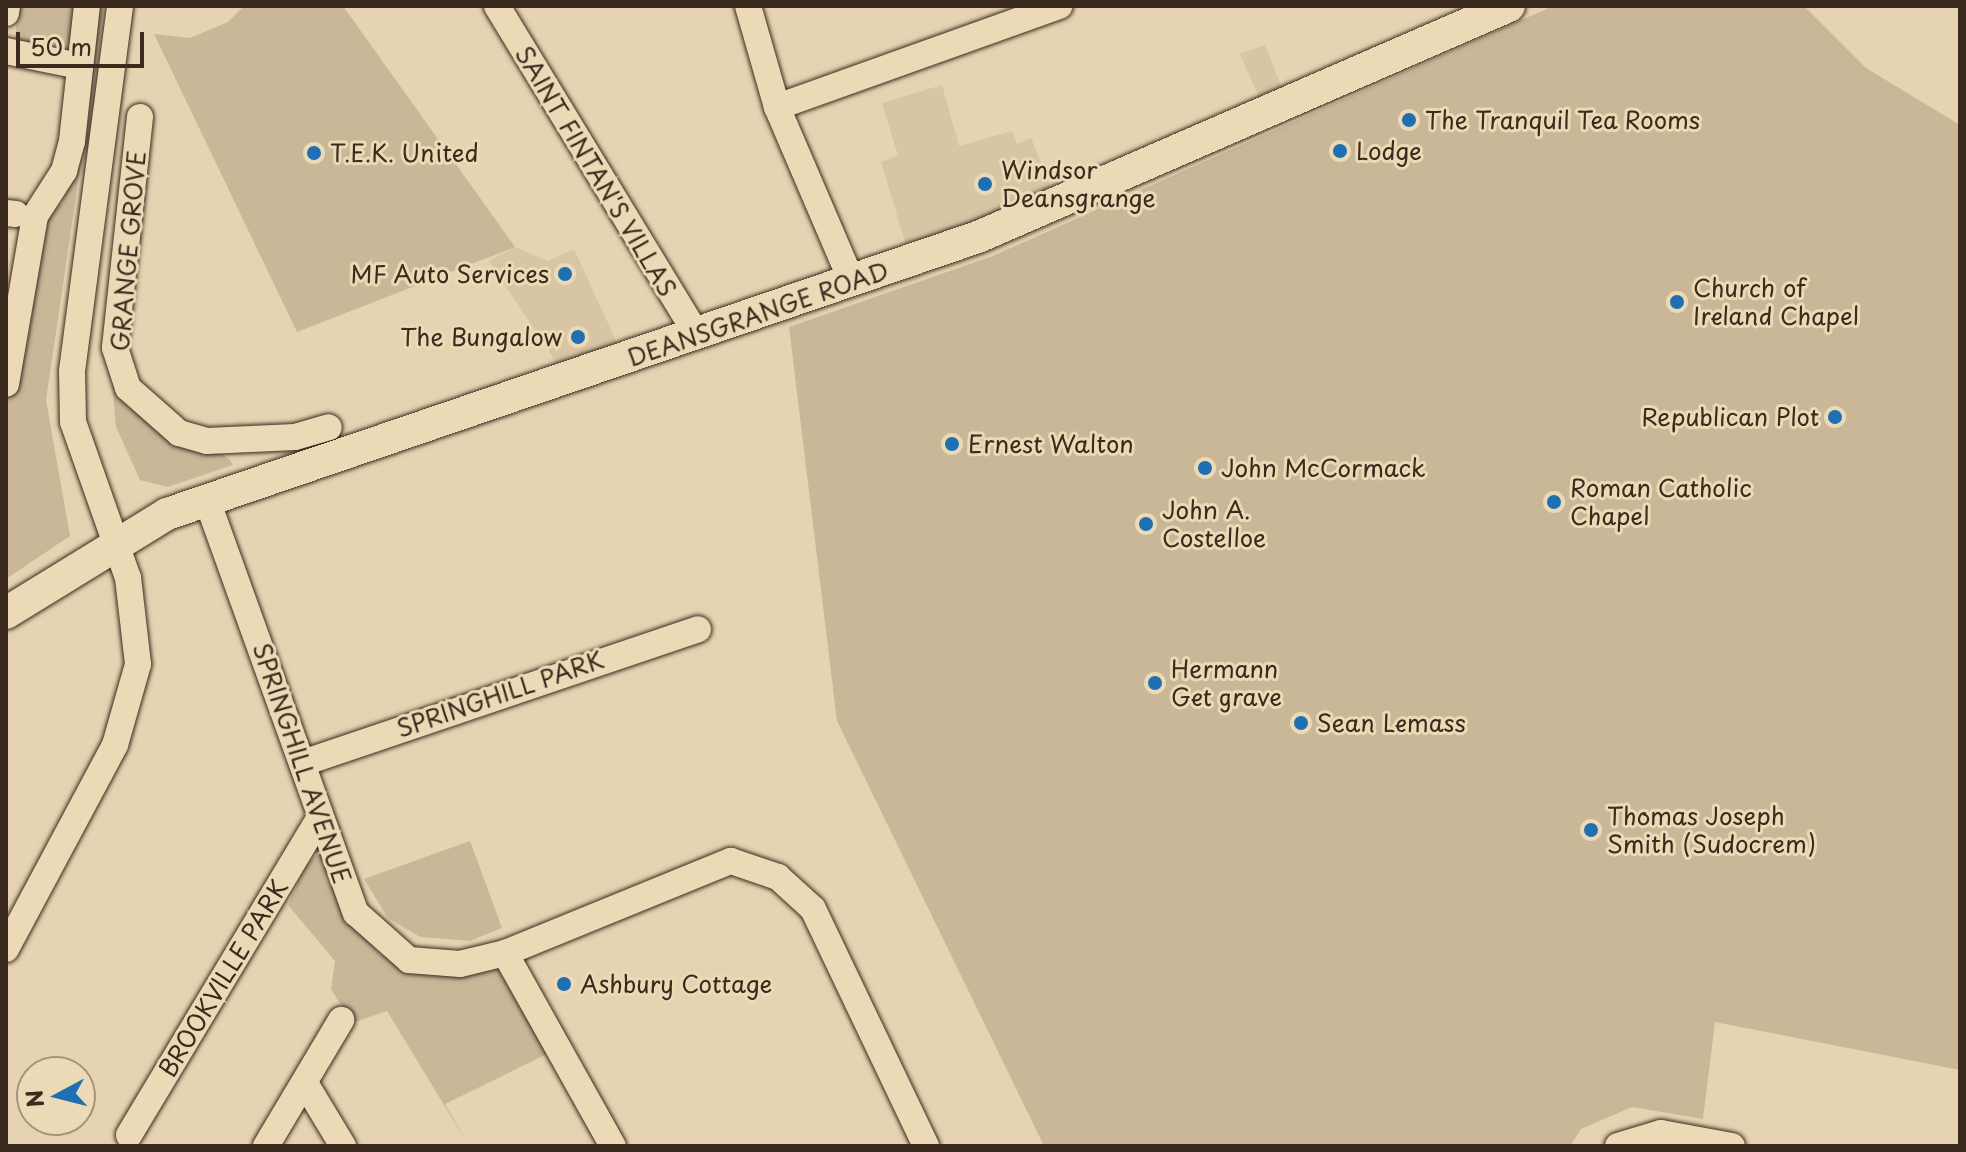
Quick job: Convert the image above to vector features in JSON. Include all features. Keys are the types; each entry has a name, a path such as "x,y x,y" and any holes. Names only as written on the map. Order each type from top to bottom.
{"main road":[{"name":"DEANSGRANGE ROAD","path":"6,613 115,540 207,500 852,282 1050,209 1509,6"}],"street":[{"path":"6,13 7,6"},
{"path":"6,384 35,216 64,171 72,141 87,6"},
{"path":"6,949 115,745 127,707 138,631 115,540 73,422 72,356 120,6"},
{"name":"SAINT FINTAN'S VILLAS","path":"497,6 697,335"},
{"path":"748,6 777,107 852,282"},
{"path":"777,107 1059,6"},
{"path":"6,51 80,66"},
{"name":"GRANGE GROVE","path":"140,117 115,348 120,372 149,411 179,433 248,443 329,427"},
{"path":"248,443 257,482"},
{"name":"SPRINGHILL AVENUE","path":"207,500 303,763 318,820 356,913 409,960 460,964 505,953 731,861 778,877 813,909 926,1146"},
{"name":"SPRINGHILL PARK","path":"303,763 698,629"},
{"name":"BROOKVILLE PARK","path":"129,1135 318,820"},
{"path":"505,953 613,1146"},
{"path":"266,1146 341,1020"},
{"path":"305,1083 343,1146"},
{"path":"1619,1146 1661,1133 1732,1146"}],"shaded area":[{"path":"18,6 78,6 71,44 64,50 15,41"},
{"path":"97,6 104,6 46,400 70,536 6,579 6,397 46,217 62,203 75,148"},
{"path":"244,6 343,6 515,247 297,332 154,34 190,38 228,22"},
{"path":"1553,6 1804,6 1866,68 1960,125 1960,1070 1715,1022 1703,1119 1632,1107 1581,1129 1570,1146 1044,1146 837,721 789,327 993,256"},
{"path":"1265,45 1284,93 1261,102 1240,54"},
{"path":"942,85 959,146 1012,131 1017,144 1031,138 1053,193 907,248 881,162 898,156 882,103"},
{"path":"515,247 548,261 574,249 618,345 558,365 489,261"},
{"path":"112,378 233,465 168,487 140,480 116,427"},
{"path":"470,841 502,928 470,941 420,937 388,918 364,879"},
{"path":"321,852 341,903 380,955 495,965 549,1053 445,1104 469,1146 387,1011 352,1023 331,989 335,961 288,905 306,865"}],"place":[{"name":"The Tranquil Tea Rooms","path":"1409,120"},
{"name":"Lodge","path":"1340,151"},
{"name":"T.E.K. United","path":"314,153"},
{"name":"Windsor Deansgrange","path":"985,184"},
{"name":"MF Auto Services","path":"565,274"},
{"name":"Church of Ireland Chapel","path":"1677,302"},
{"name":"The Bungalow","path":"578,337"},
{"name":"Republican Plot","path":"1835,417"},
{"name":"Ernest Walton","path":"952,444"},
{"name":"John McCormack","path":"1205,468"},
{"name":"Roman Catholic Chapel","path":"1554,502"},
{"name":"John A. Costelloe","path":"1146,524"},
{"name":"Hermann Get grave","path":"1155,683"},
{"name":"Sean Lemass","path":"1301,723"},
{"name":"Thomas Joseph Smith (Sudocrem)","path":"1591,830"},
{"name":"Ashbury Cottage","path":"564,984"}]}
